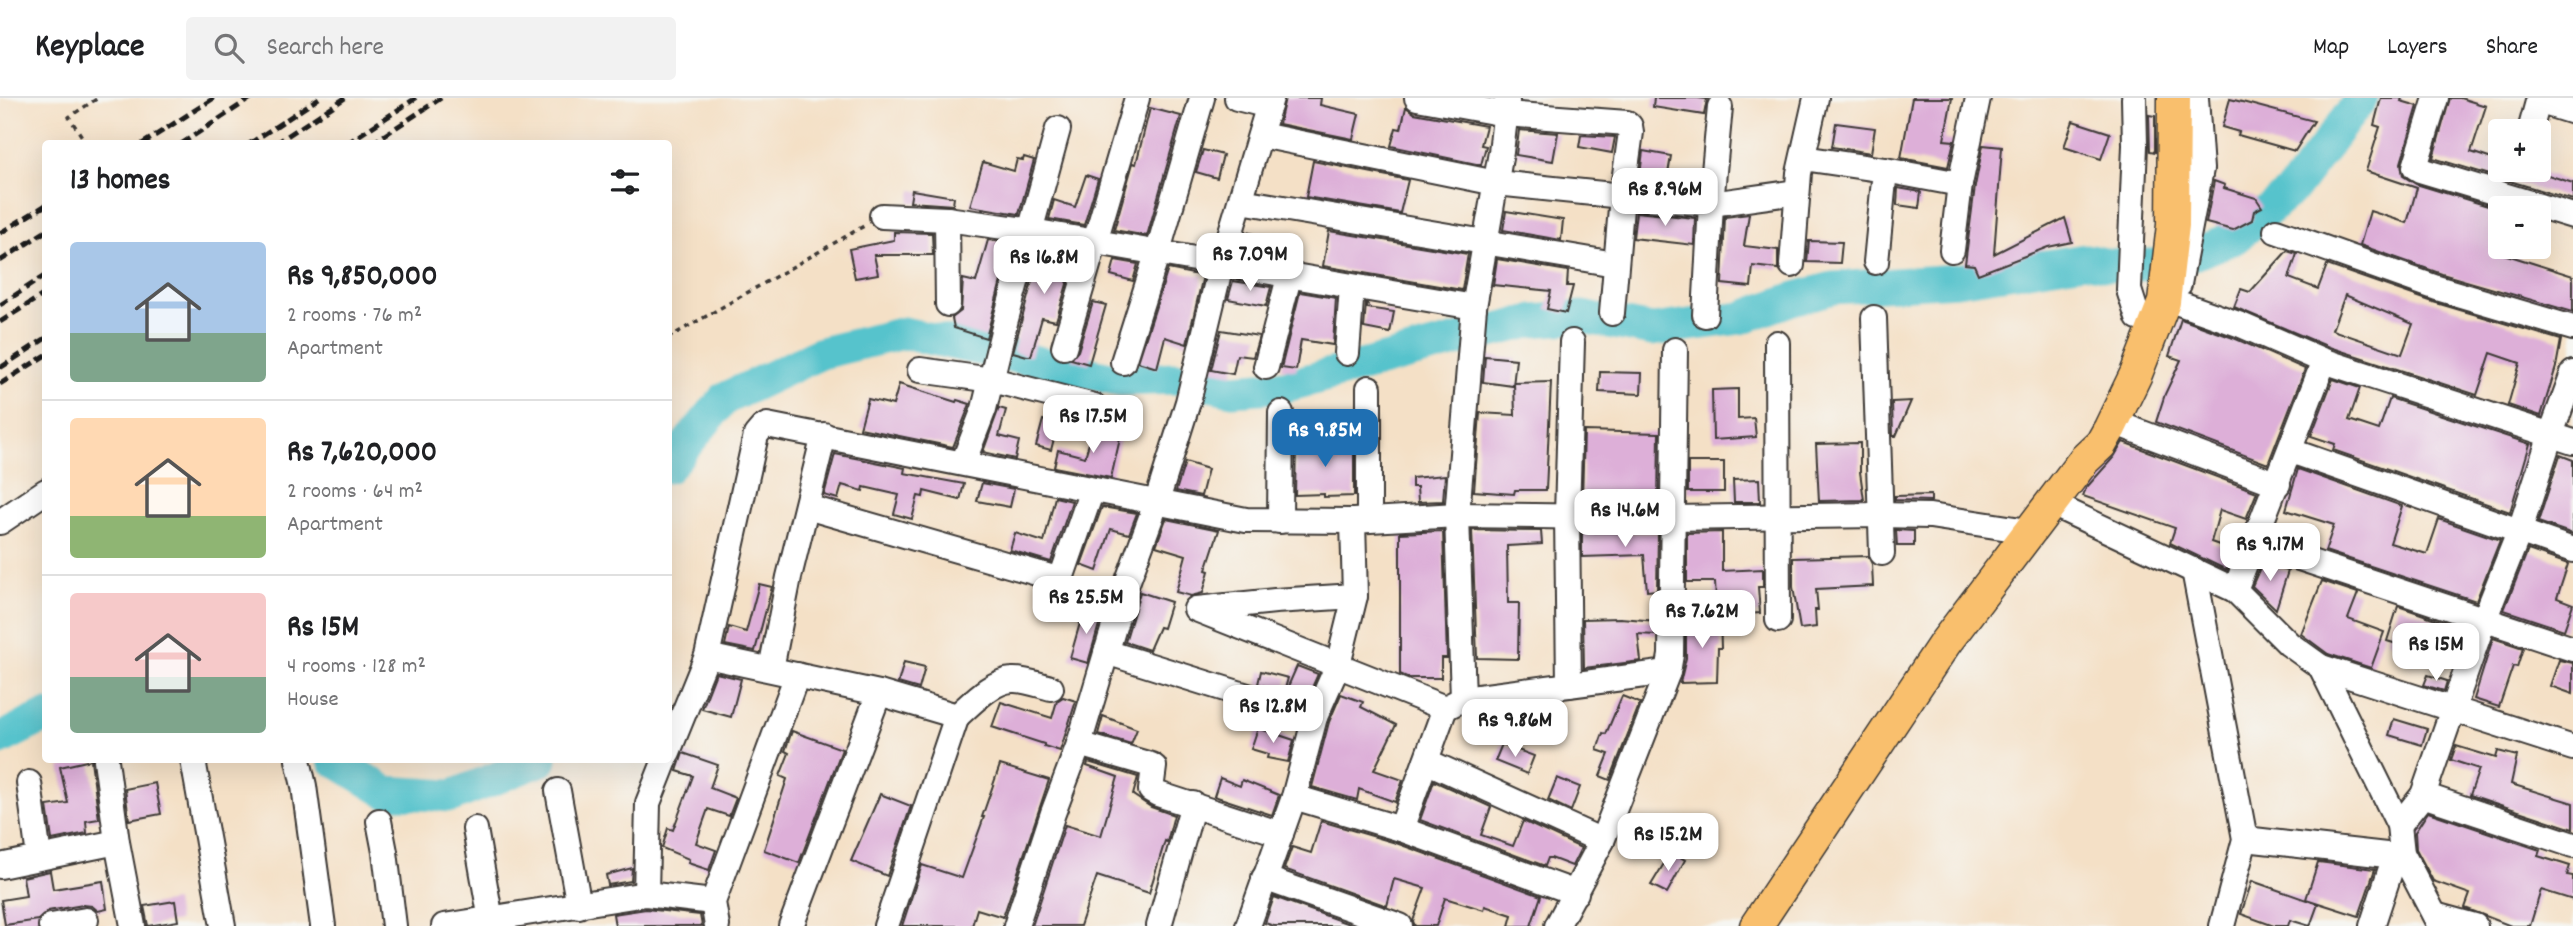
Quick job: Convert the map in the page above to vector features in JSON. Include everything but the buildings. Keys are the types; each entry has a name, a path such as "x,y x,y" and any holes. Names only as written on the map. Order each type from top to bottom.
{"main road":[{"path":"2084,460 2085,438 2155,304 2152,98"},
{"path":"1762,924 1945,642 2028,531 2052,504 2084,460 2101,444 2113,422 2155,304 2173,225 2174,98"}],"street":[{"path":"1064,347 1137,98"},
{"path":"1123,362 1202,98"},
{"path":"1016,926 1079,744 1127,583 1157,501 1188,402 1221,265 1270,102 1237,98"},
{"path":"1417,98 1506,106 1630,126 1612,313"},
{"path":"1792,265 1797,191 1816,98"},
{"path":"1952,250 1960,184 1978,98"},
{"path":"2134,98 2132,226 2155,304"},
{"path":"2155,304 2190,227 2200,169 2196,98"},
{"path":"2436,98 2415,167 2573,216"},
{"path":"2533,119 2539,98 2544,103 2573,112"},
{"path":"1401,829 1426,761 1454,703 1457,515 1469,363 1506,106"},
{"path":"1705,315 1720,107"},
{"path":"963,463 984,409 1058,129"},
{"path":"1261,135 1496,183 1711,204 1797,191"},
{"path":"1803,158 1960,184"},
{"path":"1876,262 1885,170"},
{"path":"1241,201 1615,264"},
{"path":"882,216 947,219 1158,251 1221,265 1352,287 1474,316"},
{"path":"947,219 948,304"},
{"path":"2276,231 2437,288 2573,328"},
{"path":"1266,367 1289,277"},
{"path":"1347,353 1352,287"},
{"path":"2155,304 2241,325 2325,361 2562,438"},
{"path":"1874,318 1882,553"},
{"path":"1569,685 1567,515 1572,342"},
{"path":"1777,343 1779,620"},
{"path":"1557,926 1602,841 1668,672 1671,655 1675,350"},
{"path":"2235,590 2325,361"},
{"path":"920,370 994,369 1094,406"},
{"path":"2399,825 2423,795 2484,620 2520,530 2562,438 2573,373"},
{"path":"1248,926 1294,797 1315,717 1338,665 1355,596 1369,388"},
{"path":"1280,522 1281,413"},
{"path":"2113,422 2278,484"},
{"path":"672,742 707,656 756,435 767,425 1157,501 1215,515 1280,522 1457,515 1672,518 1880,515 1930,516 2028,531"},
{"path":"771,669 789,578 824,435"},
{"path":"2291,451 2573,550"},
{"path":"807,507 1058,578 1063,573 1091,489"},
{"path":"0,522 42,494"},
{"path":"2052,504 2235,590 2289,644 2321,667 2573,748"},
{"path":"2254,543 2573,649"},
{"path":"2194,570 2245,839 2236,925"},
{"path":"1355,596 1250,603 1196,610 1338,665 1454,703 1668,672"},
{"path":"1107,652 1315,717"},
{"path":"707,656 879,693 957,716"},
{"path":"2321,667 2399,825 2398,854 2372,926"},
{"path":"444,926 491,923 646,894 715,914 797,675"},
{"path":"886,926 957,716 983,694 1003,682 1020,680 1051,688"},
{"path":"791,926 879,693"},
{"path":"1079,744 1151,765 1154,767 1151,790 1281,834"},
{"path":"1426,761 1602,841"},
{"path":"106,763 117,842 133,926"},
{"path":"194,763 223,926"},
{"path":"299,763 323,926"},
{"path":"646,894 648,803 664,763"},
{"path":"29,783 39,858"},
{"path":"558,791 579,905"},
{"path":"2423,795 2573,845"},
{"path":"1294,797 1401,829 1576,893"},
{"path":"1163,925 1193,804"},
{"path":"379,821 394,926"},
{"path":"475,829 491,923"},
{"path":"2245,839 2398,854"},
{"path":"0,866 117,842"},
{"path":"2398,854 2437,920 2475,926"},
{"path":"1265,878 1401,926"},
{"path":"51,926 86,920"}],"path":[{"path":"84,140 69,117 98,98"},
{"path":"672,336 882,216"}],"waterway":[{"path":"672,462 724,399 821,353 904,333 1120,380 1176,378 1233,390 1286,386 1532,321 1582,317 1652,330 1741,318 1792,299 1833,288 1957,280 2085,260 2109,265 2165,265 2235,238 2292,190 2362,98"},
{"path":"0,739 42,718"},
{"path":"339,763 386,792 452,796 534,763"}],"railway":[{"path":"148,140 214,98"},
{"path":"187,140 251,98"},
{"path":"255,140 319,98"},
{"path":"281,140 345,98"},
{"path":"352,140 416,98"},
{"path":"377,140 441,98"},
{"path":"0,233 42,207"},
{"path":"0,261 42,234"},
{"path":"0,305 42,278"},
{"path":"0,322 42,296"},
{"path":"0,368 42,341"},
{"path":"0,384 42,358"}]}
